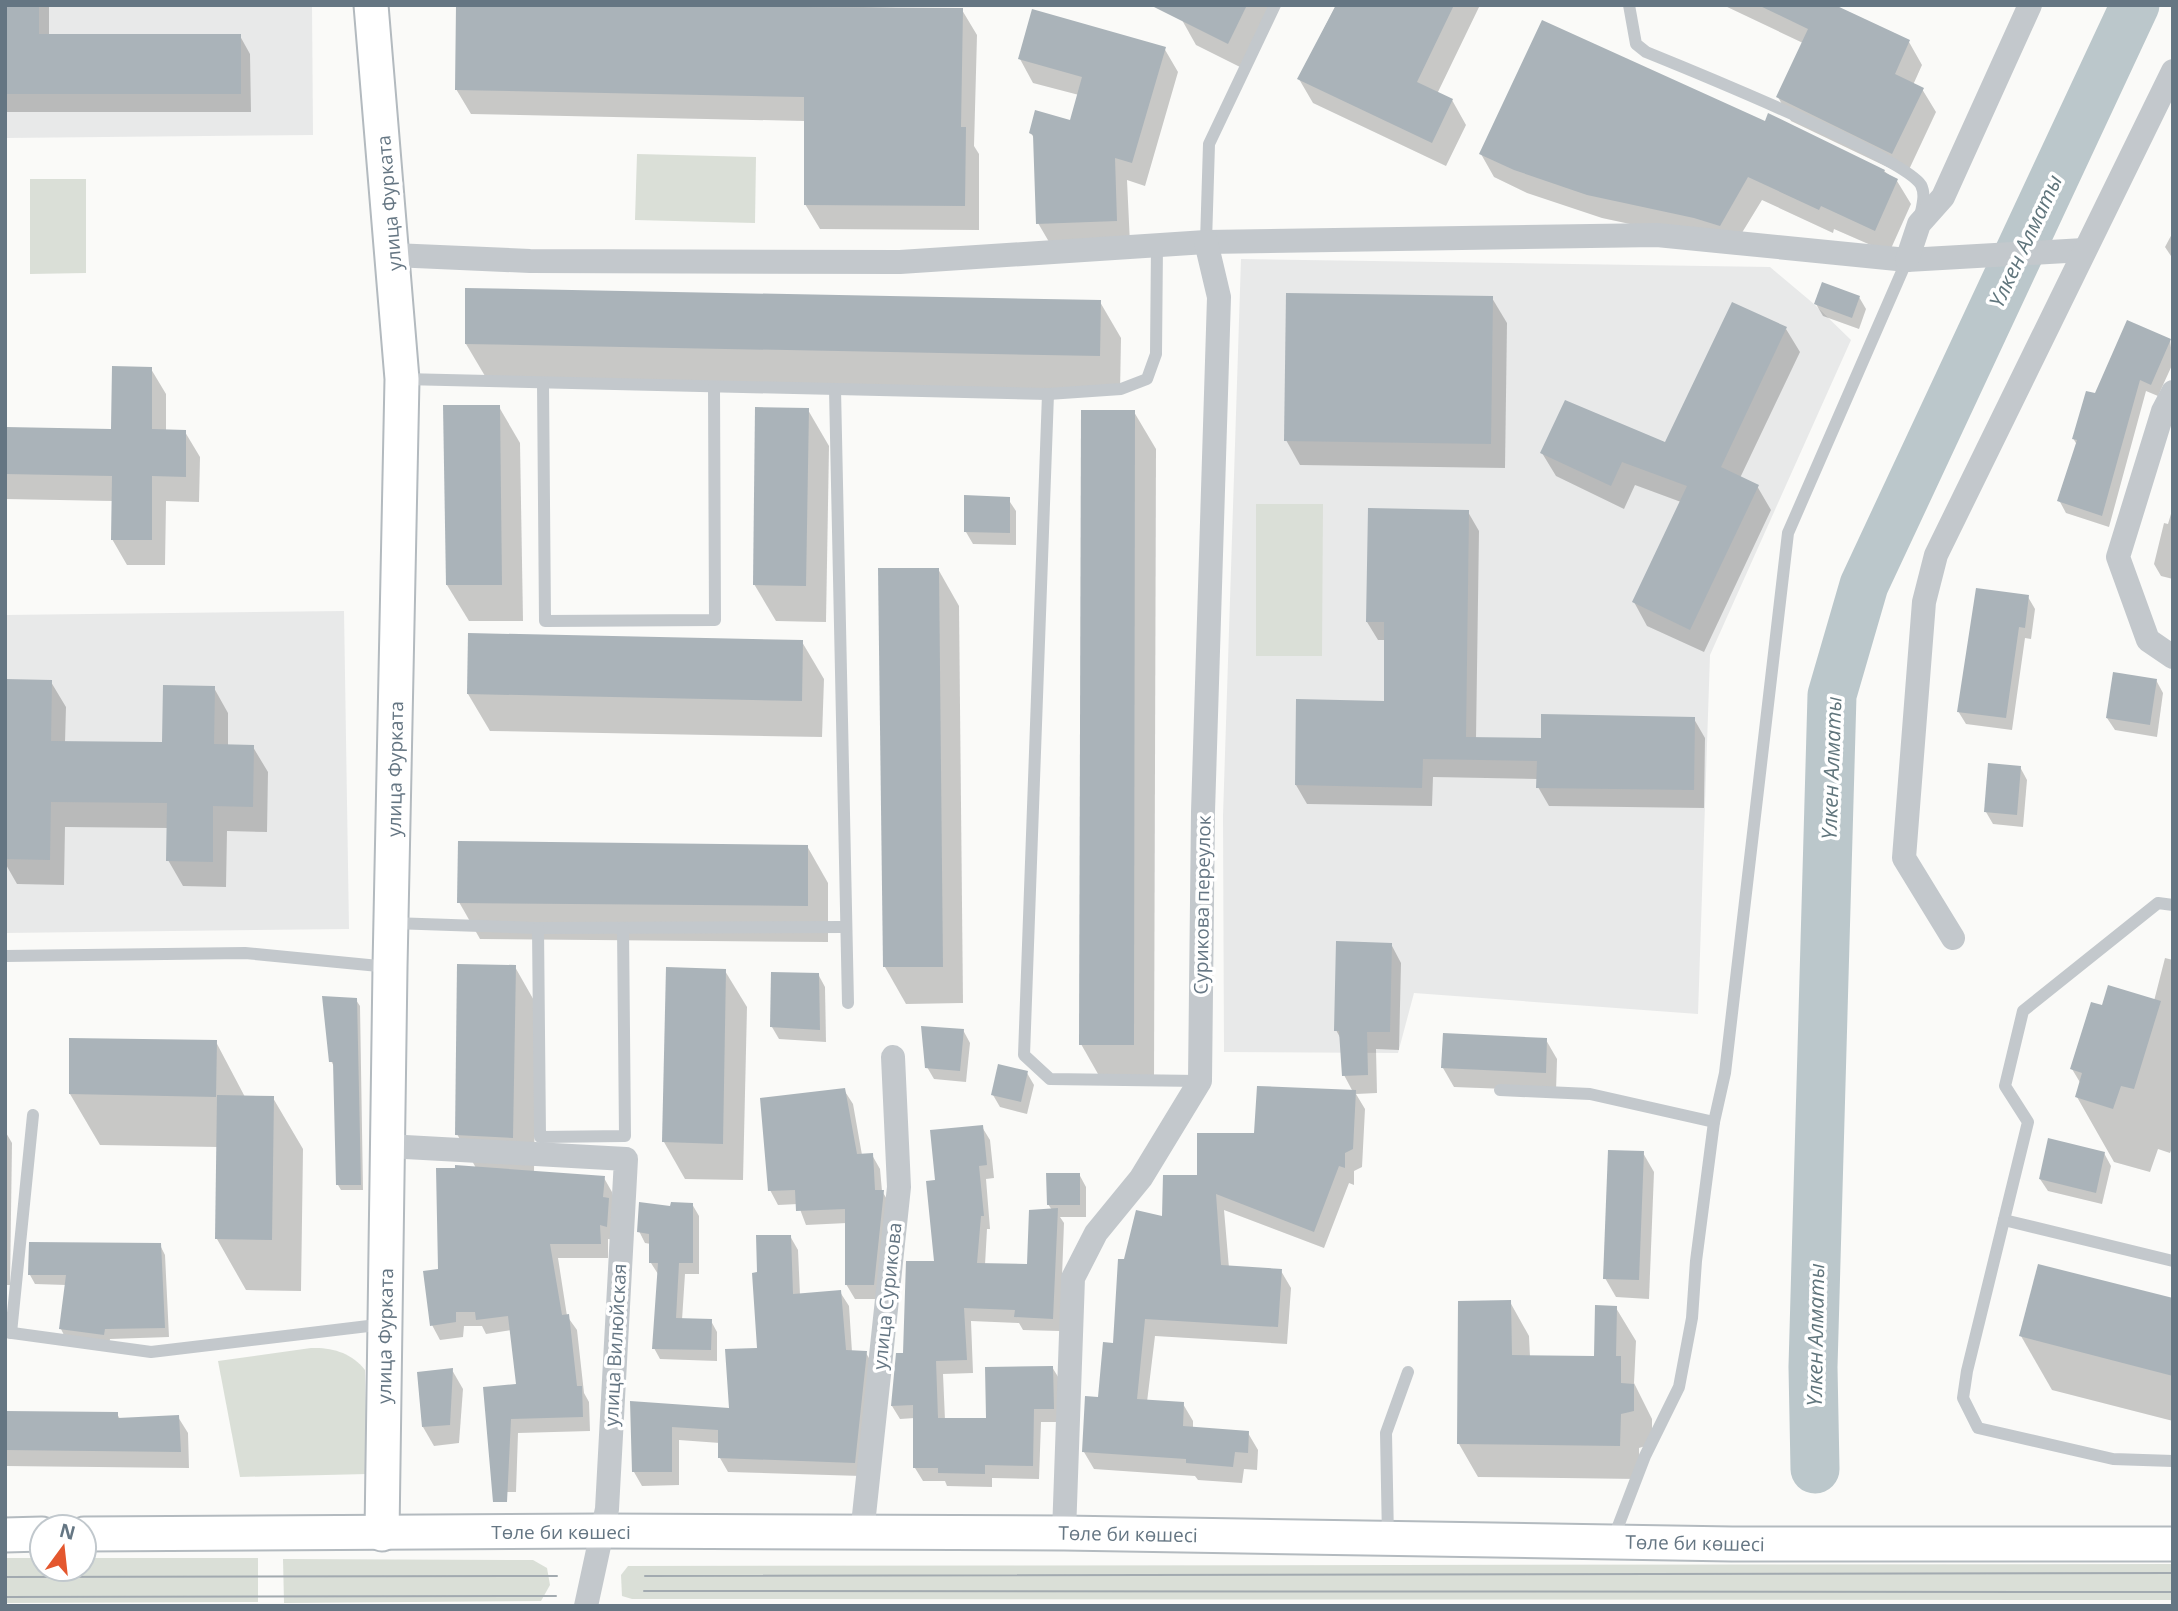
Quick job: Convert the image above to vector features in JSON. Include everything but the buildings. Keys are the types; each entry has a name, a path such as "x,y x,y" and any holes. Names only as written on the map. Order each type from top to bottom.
{"main road":[{"name":"улица Фурката","path":"371,5 402,379 382,1534"},
{"name":"Төле би көшесі","path":"98,1534 603,1531 1064,1533 1612,1542 2173,1544"},
{"path":"5,1535 28,1534"}],"street":[{"path":"1907,260 1919,224 1944,197 2030,5"},
{"path":"1953,939 1904,858 1924,602 1936,555 2084,250 2171,80"},
{"path":"393,255 530,261 900,262 1206,242 1657,235 1907,260 2084,250"},
{"name":"Сурикова переулок","path":"1200,1081 1203,798 1219,297 1206,242"},
{"path":"2173,393 2163,411 2118,557 2148,640 2173,657"},
{"name":"улица Сурикова","path":"862,1534 899,1186 893,1057"},
{"path":"1064,1533 1073,1278 1096,1233 1141,1178 1200,1081"},
{"name":"улица Вилюйская","path":"387,1146 626,1159 607,1509 586,1606"}],"lane":[{"path":"1206,242 1209,144 1275,5"},
{"path":"1629,5 1636,44 1646,52 1847,141 1908,173 1920,183 1924,193 1919,224"},
{"path":"402,379 1048,394 1121,389 1147,379 1156,354 1157,245"},
{"path":"1612,1542 1636,1477 1679,1387 1692,1318 1696,1261 1714,1122 1725,1073 1788,533 1907,260"},
{"path":"543,384 545,621 715,620 714,387"},
{"path":"835,389 848,1003"},
{"path":"1048,394 1024,1055 1049,1079 1200,1081"},
{"path":"2173,905 2158,904 2023,1011 2005,1086 2028,1122 1966,1371 1963,1398 1978,1428 2113,1459 2173,1461"},
{"path":"392,923 538,928 846,927"},
{"path":"538,928 540,1137 625,1136 623,928"},
{"path":"5,956 245,953 390,967"},
{"path":"1500,1090 1590,1094 1714,1122"},
{"path":"33,1115 8,1333 151,1352 385,1324"},
{"path":"2004,1220 2173,1261"},
{"path":"1388,1539 1386,1433 1408,1371"}],"shaded area":[{"path":"5,5 312,5 313,135 5,138"},
{"path":"637,154 756,157 755,223 635,220"},
{"path":"30,179 86,179 86,273 30,274"},
{"path":"1241,259 1770,267 1851,340 1710,655 1698,1014 1414,993 1398,1053 1224,1052 1223,816"},
{"path":"1256,504 1323,504 1322,656 1256,656"},
{"path":"344,611 349,929 5,933 5,615"},
{"path":"311,1348 341,1352 354,1359 365,1370 367,1474 240,1477 218,1361"},
{"path":"5,1558 28,1558 28,1583 98,1583 98,1558 258,1558 258,1602 5,1603"},
{"path":"283,1559 533,1560 547,1568 550,1585 541,1601 284,1603"},
{"path":"2173,1564 2173,1600 632,1599 622,1596 621,1575 628,1566"}],"waterway":[{"name":"Үлкен Алматы","path":"1815,1469 1813,1367 1832,695 1864,585 2135,5"}],"tram line":[{"path":"645,1576 2173,1573"},
{"path":"5,1577 557,1576"},
{"path":"644,1591 2173,1592"},
{"path":"5,1597 556,1596"}]}
